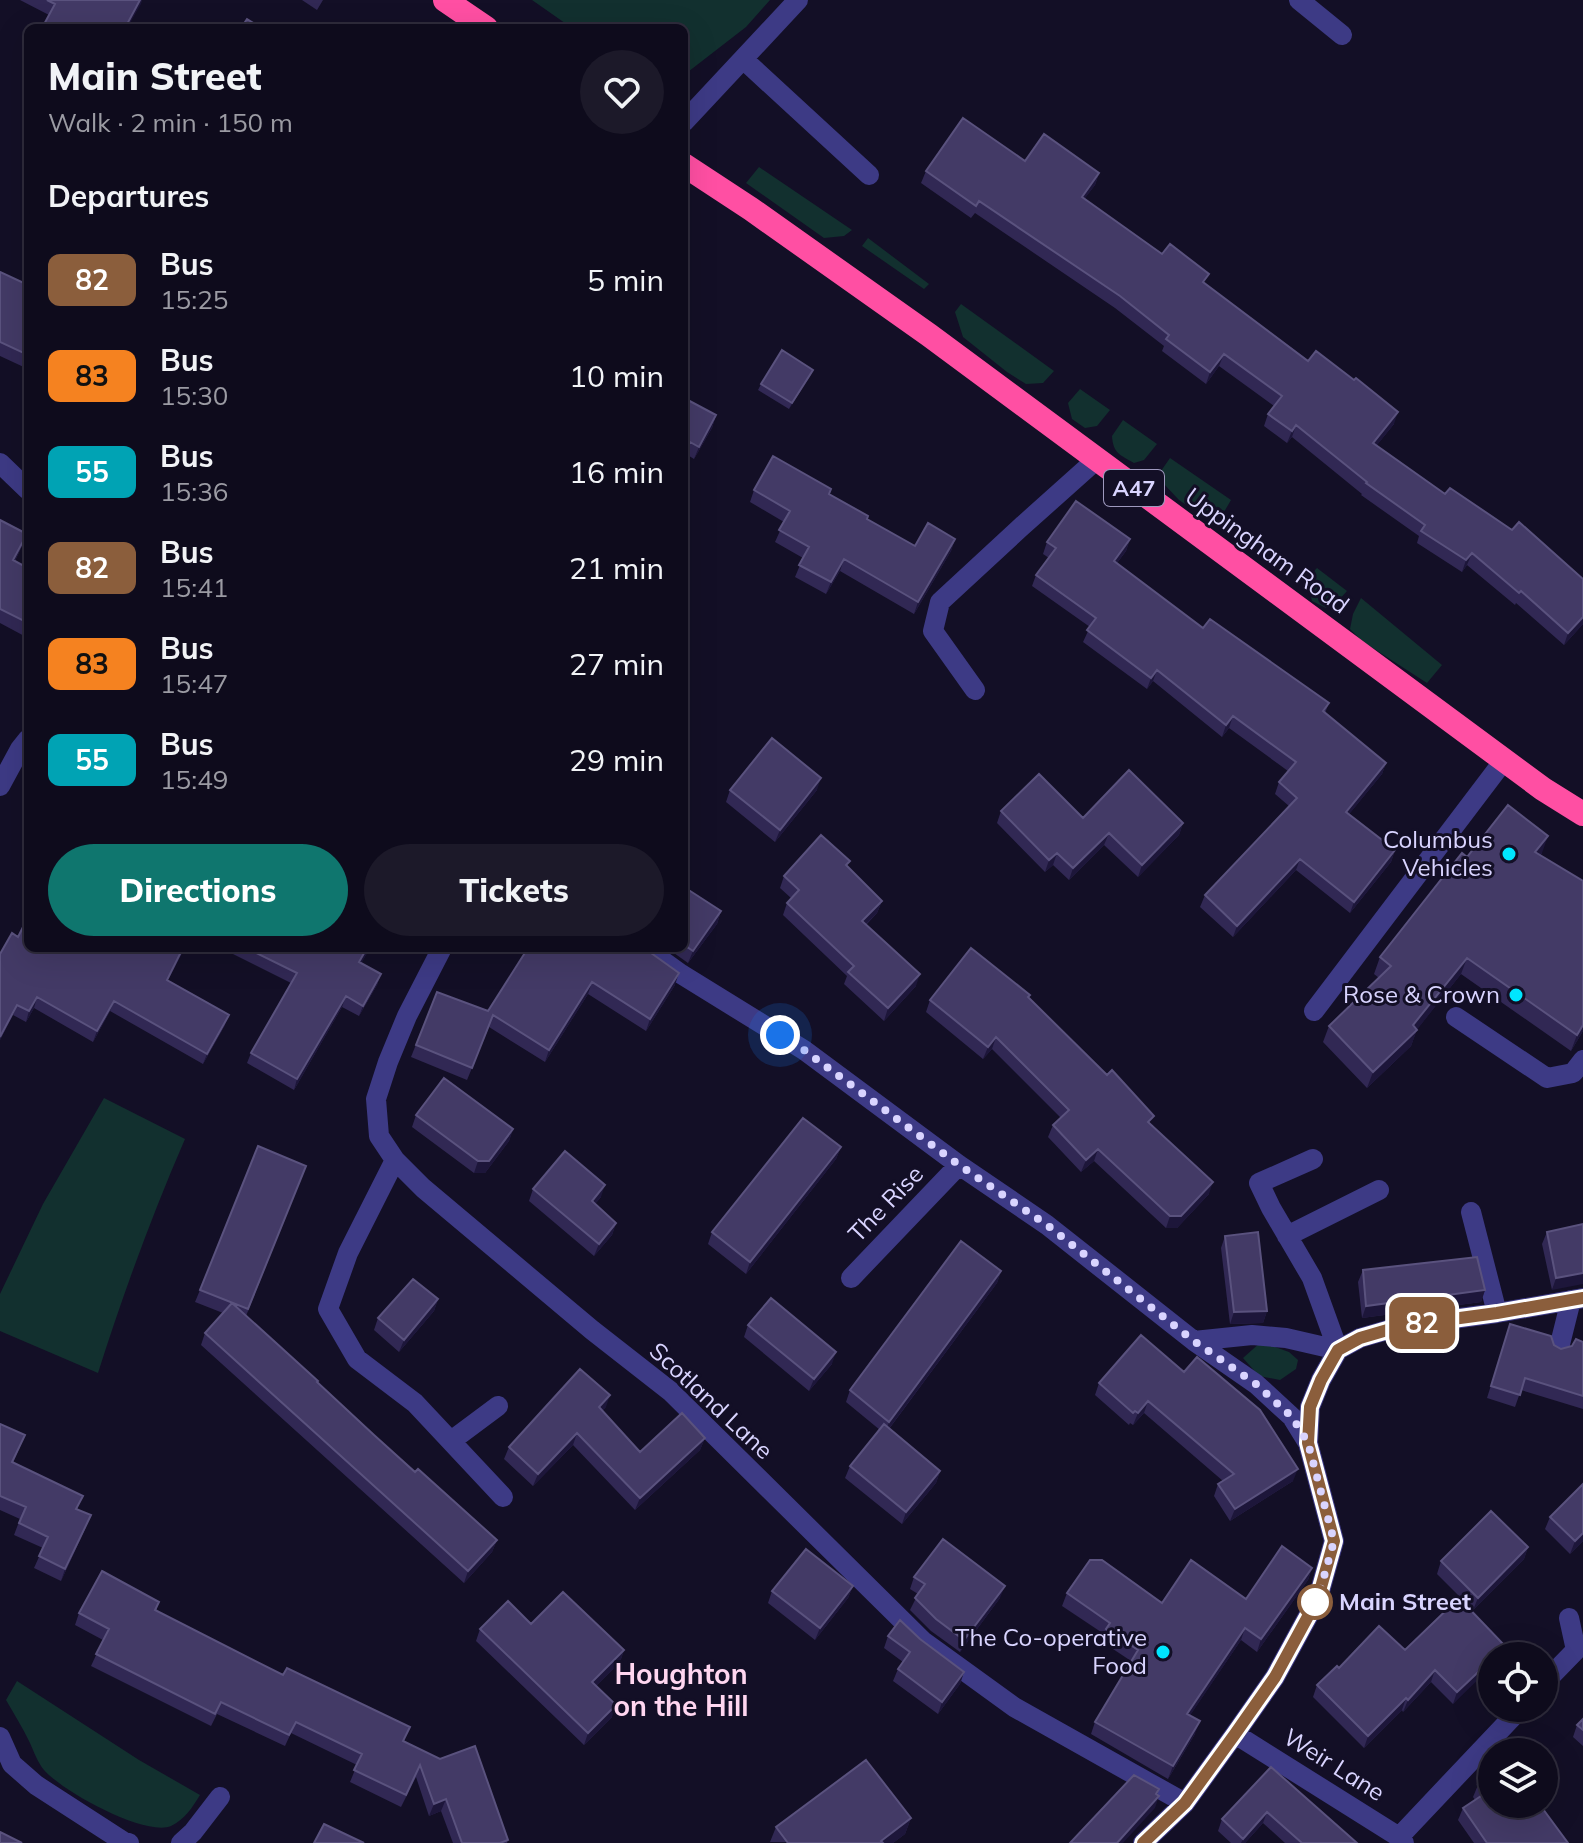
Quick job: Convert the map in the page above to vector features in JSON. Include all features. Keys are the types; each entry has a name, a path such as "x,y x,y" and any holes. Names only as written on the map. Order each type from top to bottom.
{"highway":[{"path":"445,0 480,24"},
{"name":"Uppingham Road","path":"688,168 916,326 1543,789 1583,814"}],"street":[{"path":"688,118 798,0"},
{"path":"1299,0 1342,35"},
{"path":"743,59 869,175"},
{"path":"975,690 933,631 940,602 1096,460"},
{"path":"0,463 24,486"},
{"path":"0,786 24,750"},
{"path":"1314,1011 1505,759"},
{"name":"Scotland Lane","path":"440,952 407,1016 376,1099 379,1136 395,1160 423,1188 592,1330 670,1391 923,1641 1014,1707 1185,1803"},
{"path":"651,952 804,1050 959,1165 1047,1225 1194,1341 1256,1384 1292,1417 1308,1443 1334,1541 1318,1598 1275,1677 1235,1734 1185,1803 1143,1843"},
{"path":"1456,1017 1547,1078 1573,1073 1583,1060"},
{"path":"1313,1159 1259,1183 1312,1278 1338,1350"},
{"path":"395,1160 348,1253 328,1309 357,1359 415,1403 503,1497"},
{"name":"The Rise","path":"851,1278 959,1165"},
{"path":"1287,1236 1379,1190"},
{"path":"1471,1212 1497,1313"},
{"path":"1308,1443 1310,1407 1321,1380 1338,1350 1360,1338 1401,1326 1577,1299"},
{"path":"1559,1348 1577,1299"},
{"path":"1194,1341 1252,1335 1286,1338 1338,1350"},
{"path":"451,1441 498,1406"},
{"path":"1558,1670 1579,1651 1569,1618"},
{"path":"1402,1840 1508,1722"},
{"name":"Weir Lane","path":"1235,1734 1402,1840"},
{"path":"0,1737 12,1764 36,1785 129,1843"},
{"path":"181,1843 220,1797"}],"green space":[{"path":"532,0 770,0 746,27 688,72 688,24 566,24"},
{"path":"759,167 852,230 844,236 824,238 746,183"},
{"path":"868,238 929,284 924,289 862,246"},
{"path":"961,304 1054,371 1043,383 1026,384 1007,372 963,337 955,312"},
{"path":"1080,389 1110,410 1097,426 1085,428 1072,419 1068,403"},
{"path":"1123,420 1157,444 1144,460 1134,463 1116,450 1112,436"},
{"path":"1170,458 1231,500 1224,512 1192,509 1179,500 1163,483 1161,471"},
{"path":"1317,568 1347,591 1326,608 1312,601 1311,597 1310,580"},
{"path":"1361,598 1442,665 1427,683 1362,641 1350,629"},
{"path":"104,1098 185,1139 138,1255 98,1373 0,1331 0,1294 43,1204"},
{"path":"1261,1342 1289,1352 1298,1360 1296,1369 1280,1380 1259,1376 1243,1358"},
{"path":"17,1681 139,1760 200,1795 191,1809 171,1826 159,1828 143,1825 104,1810 54,1779 40,1764 6,1700"}],"building":[{"path":"47,0 140,0 127,24 44,24 55,4"},
{"path":"963,118 1025,161 1044,134 1099,173 1082,197 1162,254 1170,244 1209,274 1203,282 1308,361 1316,351 1354,380 1356,378 1398,412 1373,443 1445,494 1450,488 1512,530 1519,522 1583,579 1583,617 1568,633 1472,553 1466,560 1421,531 1425,525 1366,483 1296,425 1292,431 1268,414 1282,396 1224,354 1210,372 1166,339 1169,335 1120,296 979,201 976,206 926,171"},
{"path":"0,272 24,283 24,353 0,342"},
{"path":"782,350 813,370 792,403 761,384"},
{"path":"688,400 716,415 699,447 690,442 688,446"},
{"path":"773,456 831,489 829,494 915,546 928,523 955,539 918,602 844,559 831,582 799,565 809,547 779,530 790,511 754,490"},
{"path":"1076,501 1130,539 1114,561 1203,628 1210,619 1329,703 1323,711 1386,763 1346,812 1395,850 1354,902 1300,859 1237,926 1205,895 1297,798 1279,782 1296,762 1233,716 1226,725 1157,670 1151,678 1087,630 1096,618 1036,575 1056,548 1047,542"},
{"path":"0,520 24,532 24,540 13,560 24,566 24,621 0,609"},
{"path":"772,738 821,778 780,830 730,790"},
{"path":"1129,770 1183,823 1142,865 1109,833 1073,868 1057,853 1049,860 1001,811 1039,774 1083,818"},
{"path":"1508,805 1548,836 1535,852 1583,881 1583,1025 1577,1035 1467,958 1413,1025 1417,1030 1373,1072 1329,1026 1391,966 1380,957 1462,853 1467,857"},
{"path":"821,835 850,861 846,865 882,901 862,921 920,974 888,1008 848,972 854,966 787,903 799,890 784,876"},
{"path":"688,890 721,911 693,951 688,948"},
{"path":"24,925 24,952 181,952 167,980 229,1015 207,1054 114,1001 97,1031 37,997 29,1011 17,1005 0,1037 0,954 12,933 18,937"},
{"path":"971,948 1030,995 1028,997 1107,1075 1112,1070 1154,1116 1148,1122 1213,1182 1181,1216 1170,1216 1098,1149 1086,1160 1053,1125 1069,1110 996,1037 988,1047 930,1000"},
{"path":"254,952 365,952 359,962 381,974 363,1006 346,996 297,1079 251,1053 297,973"},
{"path":"525,952 650,952 679,973 650,1019 592,982 549,1050 493,1015 472,1068 416,1045 437,992 488,1011"},
{"path":"444,1078 513,1129 489,1161 478,1161 416,1115"},
{"path":"803,1118 841,1147 750,1262 712,1232"},
{"path":"258,1146 306,1166 248,1309 200,1290"},
{"path":"565,1151 605,1185 592,1201 616,1223 599,1244 533,1189"},
{"path":"1583,1224 1583,1273 1556,1278 1547,1232"},
{"path":"1258,1232 1267,1311 1234,1312 1225,1236"},
{"path":"961,1241 1001,1271 889,1422 850,1390"},
{"path":"1477,1257 1485,1290 1366,1306 1363,1270"},
{"path":"413,1279 438,1299 404,1340 378,1318"},
{"path":"771,1298 836,1352 814,1379 748,1325"},
{"path":"232,1303 415,1472 418,1469 497,1540 468,1571 205,1333"},
{"path":"1510,1324 1551,1336 1554,1345 1561,1349 1572,1346 1576,1339 1583,1342 1583,1396 1525,1378 1520,1395 1491,1386"},
{"path":"1141,1335 1184,1372 1197,1357 1260,1410 1298,1469 1235,1509 1218,1484 1234,1474 1148,1401 1138,1413 1133,1413 1099,1383"},
{"path":"580,1369 610,1395 599,1407 640,1452 682,1413 705,1438 640,1498 577,1433 538,1474 509,1447"},
{"path":"0,1424 25,1435 12,1462 83,1496 76,1509 91,1515 65,1569 39,1556 48,1537 19,1523 26,1507 0,1496"},
{"path":"884,1424 940,1471 906,1512 850,1466"},
{"path":"1583,1484 1583,1533 1575,1541 1550,1517"},
{"path":"1491,1511 1528,1547 1478,1598 1441,1561"},
{"path":"943,1539 1005,1586 964,1640 915,1598 925,1584 914,1577"},
{"path":"1282,1546 1312,1568 1261,1639 1245,1628 1187,1714 1200,1721 1173,1766 1095,1722 1138,1650 1106,1629 1110,1623 1067,1593 1090,1560 1102,1560 1162,1603 1191,1560 1246,1599"},
{"path":"806,1549 853,1586 820,1628 772,1591"},
{"path":"102,1571 159,1602 155,1610 283,1675 287,1668 410,1727 403,1741 440,1759 475,1746 508,1840 500,1843 462,1843 446,1799 434,1804 420,1765 406,1795 354,1770 362,1754 296,1722 289,1735 221,1702 215,1714 96,1654 109,1629 79,1613"},
{"path":"563,1592 624,1650 592,1682 616,1705 588,1733 480,1629 508,1601 531,1624"},
{"path":"1459,1598 1501,1642 1478,1642 1478,1672 1457,1692 1435,1670 1408,1700 1406,1698 1368,1736 1317,1685 1337,1666 1339,1668 1379,1626 1405,1650"},
{"path":"900,1620 964,1672 942,1702 898,1669 910,1652 888,1636"},
{"path":"866,1760 911,1818 881,1841 883,1843 788,1843 776,1827"},
{"path":"1271,1767 1357,1843 1302,1843 1267,1812 1243,1839 1222,1819"},
{"path":"1134,1775 1159,1789 1156,1794 1159,1796 1117,1843 1070,1843"},
{"path":"1478,1798 1478,1818 1550,1818 1568,1843 1487,1843 1463,1808"},
{"path":"324,1824 364,1843 314,1843"},
{"path":"0,1832 22,1843 0,1843"}],"bus line":[{"name":"82","path":"1143,1843 1185,1803 1235,1734 1275,1677 1318,1598 1334,1541 1308,1443 1310,1407 1338,1350 1360,1338 1401,1326 1583,1298"}],"place":[{"name":"Columbus Vehicles","path":"1509,854"},
{"name":"Rose & Crown","path":"1516,995"},
{"name":"Main Street","path":"1315,1602"},
{"name":"The Co-operative Food","path":"1163,1652"}],"district":[{"name":"Houghton on the Hill","path":"681,1690"}],"route":[{"path":"780,1035 1047,1225 1194,1341 1256,1384 1292,1417 1308,1443 1334,1541 1315,1602"}]}
